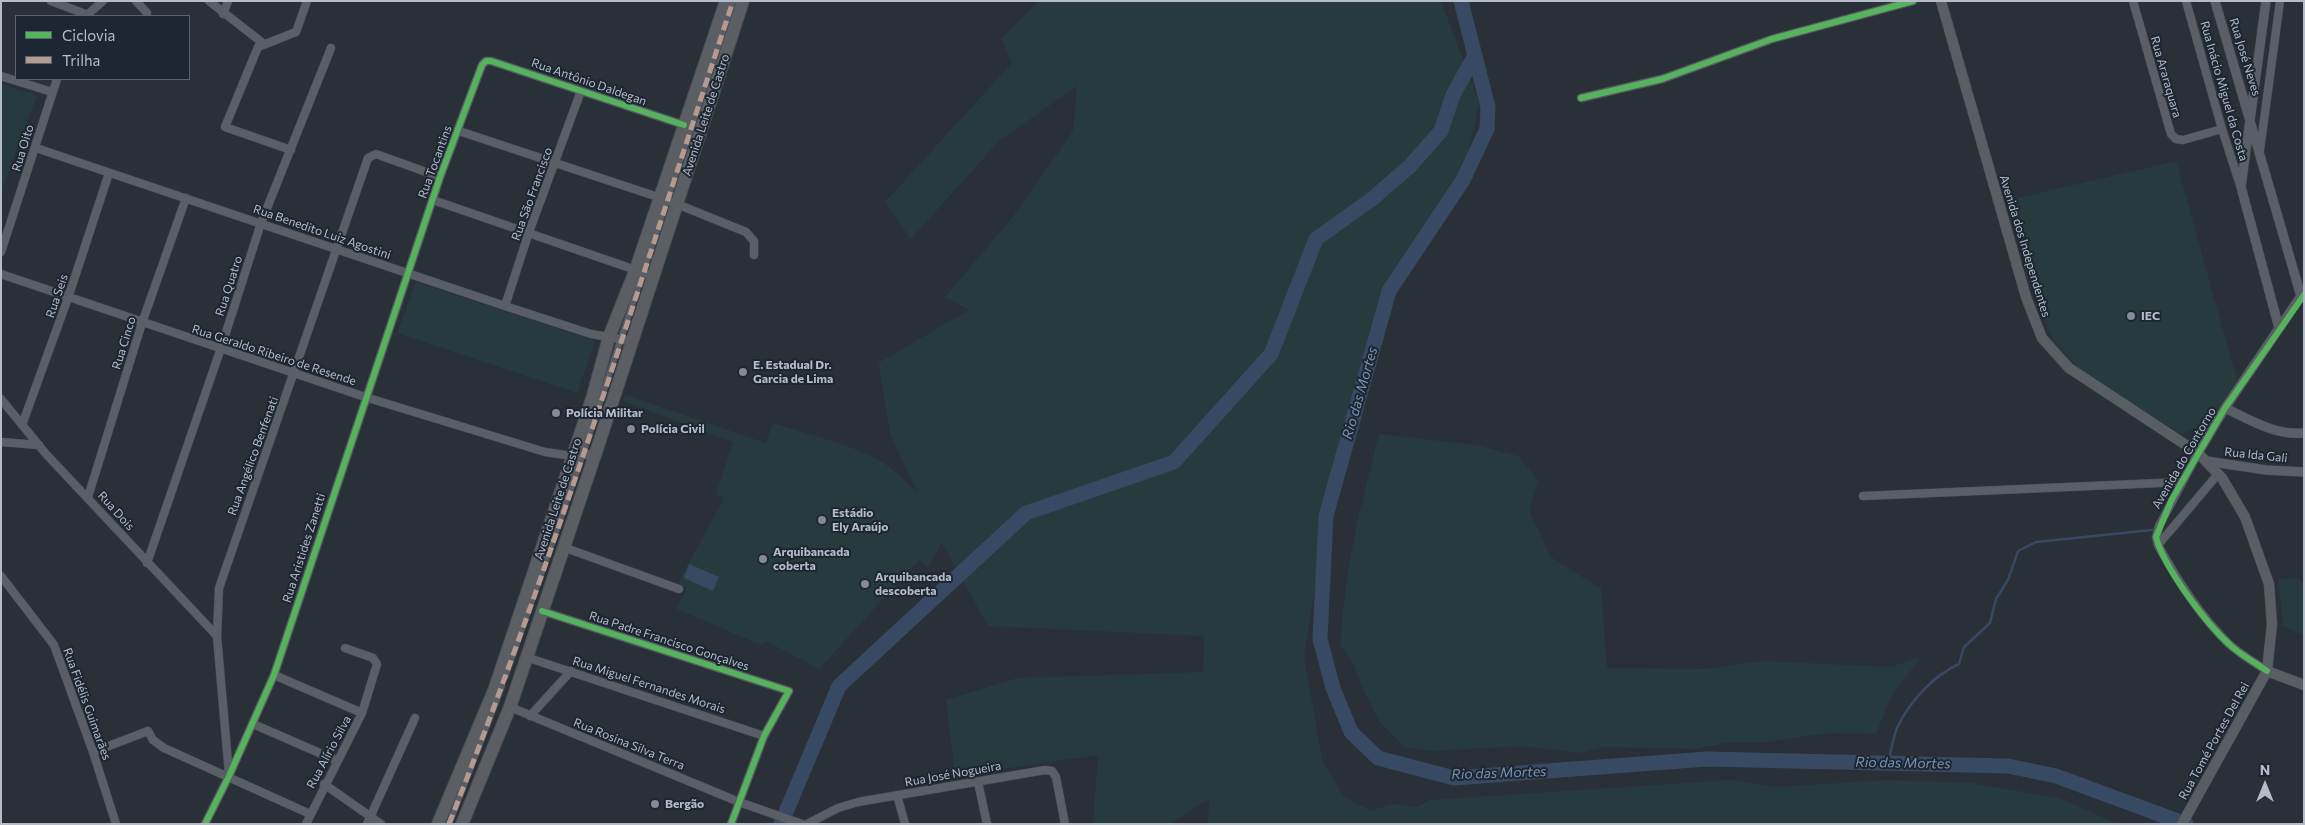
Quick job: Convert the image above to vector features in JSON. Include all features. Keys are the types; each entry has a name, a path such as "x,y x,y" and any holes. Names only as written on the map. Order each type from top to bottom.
{"highway":[{"name":"Avenida Leite de Castro","path":"464,823 510,707 595,454 620,340 668,201 684,126 726,1"},
{"name":"Avenida Leite de Castro","path":"438,824 497,691 577,456 592,399 620,340 668,201 743,1"},
{"path":"497,691 510,707"}],"main road":[{"name":"Avenida dos Independentes","path":"1941,1 2026,297 2042,338 2069,368 2202,457 2218,474 2245,517 2269,584 2272,624 2267,671"},
{"path":"2267,671 2304,685"},
{"name":"Rua Tomé Portes Del Rei","path":"2182,824 2267,671"}],"street":[{"path":"51,1 87,15 103,1"},
{"path":"136,1 147,13"},
{"path":"209,1 264,44"},
{"path":"224,14 228,1"},
{"path":"291,150 225,127 254,53 258,47 264,44 296,32 307,1"},
{"path":"668,201 733,1"},
{"path":"1581,98 1662,79 1772,39 1913,1"},
{"name":"Rua Araraquara","path":"2133,1 2171,134 2176,139 2183,140 2222,129"},
{"name":"Rua Inácio Miguel da Costa","path":"2186,1 2222,129 2241,187"},
{"name":"Rua José Neves","path":"2215,1 2251,121"},
{"name":"Avenida do Contorno","path":"2266,1 2241,187 2280,328"},
{"path":"2260,150 2280,1"},
{"name":"Rua Quatro","path":"147,563 221,348 261,223 331,48"},
{"name":"Rua Antônio Daldegan","path":"486,61 684,126"},
{"name":"Rua Tocantins","path":"408,273 440,177 459,131 482,65 486,61"},
{"path":"1,76 52,92"},
{"name":"Rua Oito","path":"1,252 57,80"},
{"name":"Rua São Francisco","path":"505,306 529,232 581,91"},
{"name":"Avenida do Contorno","path":"2158,545 2156,537 2159,526 2182,482 2202,457 2225,408 2302,295 2251,121"},
{"path":"459,131 668,201 746,232 754,241 754,255"},
{"name":"Rua Benedito Luiz Agostini","path":"36,148 505,306 591,334 620,340"},
{"name":"Rua Angélico Benfenati","path":"229,776 216,636 219,588 368,158 372,154 440,177"},
{"name":"Rua Seis","path":"22,424 68,298 109,173"},
{"name":"Rua Cinco","path":"88,497 142,323 186,198"},
{"path":"433,200 644,273"},
{"name":"Rua Aristides Zanetti","path":"205,824 229,776 274,675 365,397 408,273"},
{"name":"Rua Geraldo Ribeiro de Resende","path":"1,274 365,397 545,452 577,456 595,454"},
{"name":"Rua Dois","path":"1,399 39,445 216,636"},
{"name":"Avenida do Contorno","path":"2225,408 2264,426 2292,434 2304,433"},
{"path":"1,442 39,445"},
{"name":"Rua Ida Gali","path":"2202,457 2266,470 2304,472"},
{"path":"2218,474 2158,545 2199,610 2219,634 2230,645 2267,671"},
{"path":"1862,496 2182,482"},
{"path":"563,547 679,589"},
{"name":"Rua Fidélis Guimarães","path":"1,576 54,645 93,752 116,824"},
{"name":"Rua Padre Francisco Gonçalves","path":"542,611 789,691 764,736"},
{"name":"Rua Alírio Silva","path":"306,824 324,784 338,762 362,713 376,660 345,648"},
{"name":"Rua Miguel Fernandes Morais","path":"526,657 764,736"},
{"path":"530,716 571,671"},
{"path":"274,675 362,713"},
{"path":"450,824 497,691"},
{"name":"Rua Rosina Silva Terra","path":"510,707 739,802 802,824"},
{"path":"368,820 415,718"},
{"path":"253,724 338,762"},
{"path":"93,752 148,732 153,740 164,748 310,814"},
{"path":"731,824 764,736"},
{"name":"Rua José Nogueira","path":"807,824 849,804 1045,770 1052,771 1056,777 1065,824"},
{"path":"978,782 987,824"},
{"path":"324,784 368,820 381,824"},
{"path":"897,795 905,824"}],"green space":[{"path":"1039,1 1441,1 1479,102 1463,180 1389,291 1326,516 1304,657 1322,759 1343,796 1371,811 1392,804 1417,807 1429,800 1730,780 1776,787 1888,780 1971,783 2059,798 2118,824 1208,824 1209,799 1169,824 1093,824 1098,755 955,776 946,700 1017,678 1203,672 1204,636 988,626 942,543 928,568 919,560 819,669 766,641 761,645 677,609 687,588 678,583 724,498 716,494 733,442 623,401 625,395 766,443 773,423 838,443 881,461 917,492 891,436 878,363 969,310 945,297 1012,218 1073,131 1077,86 998,142 911,239 885,202 1012,63 1001,39"},
{"path":"1,84 37,96 1,192"},
{"name":"IEC","path":"2176,161 2237,380 2211,420 2181,434 2092,379 2077,367 2052,338 2035,293 2009,200"},
{"path":"416,282 595,341 577,393 397,333"},
{"path":"1379,434 1476,445 1518,456 1538,480 1529,511 1551,557 1601,589 1607,668 1704,669 1763,661 1891,667 1921,657 1891,697 1876,734 1829,733 1766,742 1731,742 1695,749 1604,747 1582,753 1521,746 1435,751 1406,748 1379,721 1351,659 1341,646 1342,619 1349,566"},
{"path":"2298,577 2304,585 2304,635 2283,626 2278,580"}],"water":[{"path":"689,564 719,577 713,591 684,578"}],"waterway":[{"name":"Rio das Mortes","path":"1461,1 1488,107 1487,129 1463,180 1389,291 1326,516 1320,639 1333,688 1351,732 1378,758 1454,778 1707,759 2008,766 2056,776 2186,824"},
{"path":"781,824 839,686 1026,513 1174,462 1271,354 1316,239 1372,199 1410,166 1441,131 1453,95 1474,57"},
{"path":"1888,762 1897,728 1915,699 1940,675 1959,664 1964,647 1990,623 1996,599 2008,580 2018,551 2036,542 2152,530"}],"marked path":[{"path":"449,824 526,620 562,517 733,1"}],"cycle path":[{"path":"1581,98 1662,79 1772,39 1913,1"},
{"path":"205,824 229,776 274,675 440,177 482,65 486,61 491,61 684,125"},
{"path":"2267,671 2233,648 2209,623 2177,579 2160,550 2156,537 2172,499 2225,408 2304,295"},
{"path":"542,611 789,691 764,736 731,824"}],"place":[{"name":"IEC","path":"2131,316"},
{"name":"E. Estadual Dr. Garcia de Lima","path":"743,372"},
{"name":"Polícia Militar","path":"556,413"},
{"name":"Polícia Civil","path":"631,429"},
{"name":"Estádio Ely Araújo","path":"822,520"},
{"name":"Arquibancada coberta","path":"763,559"},
{"name":"Arquibancada descoberta","path":"865,584"},
{"name":"Bergão","path":"655,804"}]}
